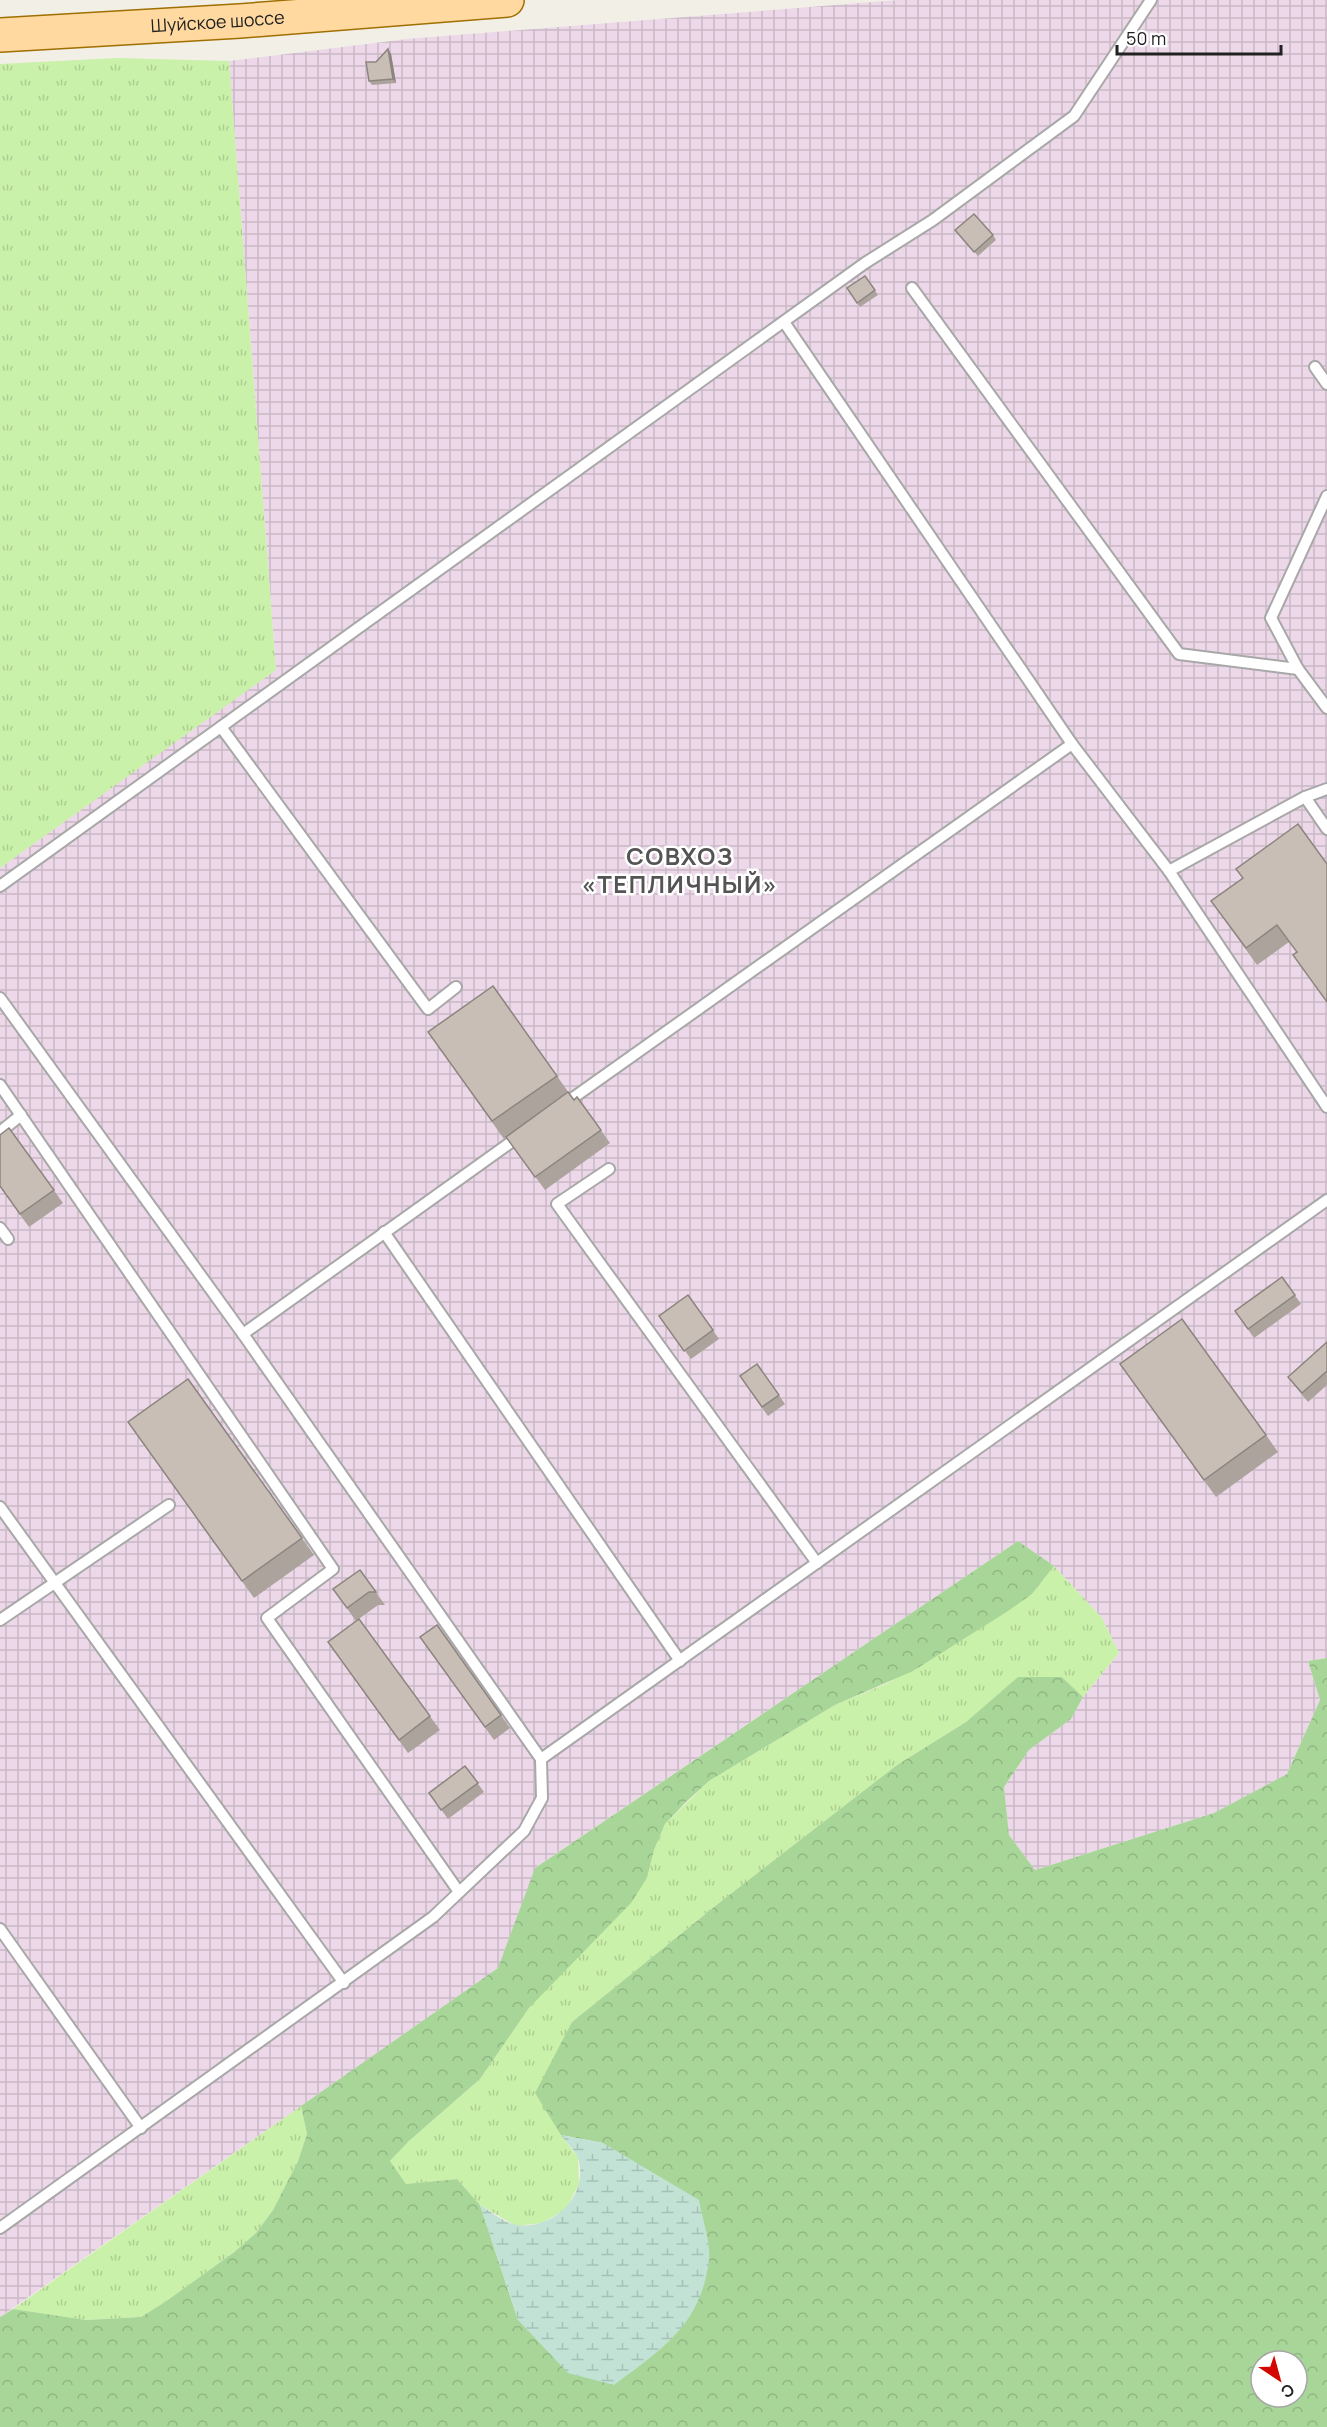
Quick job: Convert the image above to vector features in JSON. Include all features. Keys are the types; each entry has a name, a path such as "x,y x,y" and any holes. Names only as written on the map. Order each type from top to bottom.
{"main road":[{"name":"Шуйское шоссе","path":"0,34 240,21 507,0"}],"lane":[{"path":"0,886 866,263 933,220 1074,116 1151,0"},
{"path":"912,288 1179,654 1298,669"},
{"path":"784,322 1072,744 1169,871 1327,1107"},
{"path":"1315,367 1327,384"},
{"path":"1327,496 1271,618 1298,669 1327,708"},
{"path":"221,727 428,1009 456,987"},
{"path":"549,1115 1072,744"},
{"path":"1169,871 1305,797 1327,789"},
{"path":"1305,797 1327,829"},
{"path":"0,2228 433,1917 524,1831 542,1798 541,1759 243,1334 1,1001"},
{"path":"0,1085 333,1569 267,1618 459,1892"},
{"path":"0,1132 21,1115"},
{"path":"243,1334 530,1129"},
{"path":"609,1169 557,1204 817,1563"},
{"path":"541,1759 1327,1200"},
{"path":"0,1228 8,1239"},
{"path":"384,1232 680,1660"},
{"path":"0,1620 170,1505"},
{"path":"0,1507 344,1983"},
{"path":"0,1929 141,2128"}],"shaded area":[{"path":"899,0 1327,0 1327,1658 1308,1661 1320,1700 1287,1774 1214,1813 1035,1870 1009,1835 1004,1787 1029,1750 1071,1719 1083,1697 1119,1653 1102,1618 1054,1566 1018,1541 536,1867 498,1968 0,2317 0,868 276,669 229,61 407,39"}],"green space":[{"path":"117,58 229,61 276,670 0,868 0,64"},
{"path":"1018,1541 1054,1566 1032,1594 913,1671 835,1705 709,1781 665,1824 654,1850 647,1878 631,1903 529,2008 480,2079 409,2141 390,2161 406,2184 457,2179 480,2205 518,2320 603,2143 561,2135 535,2093 572,2022 724,1899 897,1765 966,1722 1018,1677 1062,1677 1083,1697 1071,1719 1029,1750 1004,1787 1009,1835 1035,1870 1214,1813 1287,1774 1320,1700 1308,1661 1327,1658 1327,2427 0,2427 0,2317 13,2309 86,2320 141,2317 165,2302 233,2253 256,2233 273,2210 298,2161 307,2134 301,2106 498,1968 535,1868"},
{"path":"1054,1566 1102,1618 1119,1653 1083,1697 1062,1677 1018,1678 966,1722 897,1765 724,1899 572,2022 561,2135 578,2157 579,2184 566,2209 542,2223 516,2226 480,2205 457,2179 406,2184 390,2161 409,2141 480,2079 529,2008 647,1878 654,1850 665,1824 709,1781 835,1705 888,1683 960,1641 1032,1594"},
{"path":"301,2106 307,2134 298,2161 273,2210 256,2233 233,2253 165,2302 141,2317 86,2320 13,2309"},
{"path":"561,2135 603,2143 699,2200 706,2230 709,2260 705,2283 688,2319 663,2347 614,2385 568,2373 518,2320 480,2205 503,2220 517,2225 543,2222 566,2207 579,2185 580,2172 577,2155"}],"building":[{"path":"388,49 393,79 369,81 366,62 376,62"},
{"path":"974,214 993,235 974,252 955,230"},
{"path":"865,276 875,290 857,303 847,288"},
{"path":"1298,824 1327,864 1327,1002 1293,955 1297,952 1277,925 1246,948 1211,901 1243,878 1236,869"},
{"path":"493,986 557,1076 492,1121 428,1032"},
{"path":"568,1092 574,1100 577,1097 601,1130 535,1177 506,1137"},
{"path":"9,1128 54,1190 20,1214 0,1186 0,1135"},
{"path":"1282,1277 1295,1295 1248,1329 1235,1311"},
{"path":"688,1295 713,1330 684,1351 659,1316"},
{"path":"1182,1319 1266,1435 1204,1480 1120,1364"},
{"path":"1327,1342 1327,1371 1302,1393 1288,1377"},
{"path":"757,1364 779,1395 762,1407 740,1376"},
{"path":"188,1379 302,1538 242,1581 128,1422"},
{"path":"360,1570 376,1592 369,1592 347,1608 333,1589"},
{"path":"359,1619 430,1716 399,1740 328,1642"},
{"path":"437,1625 501,1715 485,1727 420,1637"},
{"path":"465,1766 478,1783 441,1810 429,1793"}],"district":[{"name":"СОВХОЗ «ТЕПЛИЧНЫЙ»","path":"680,871"}]}
